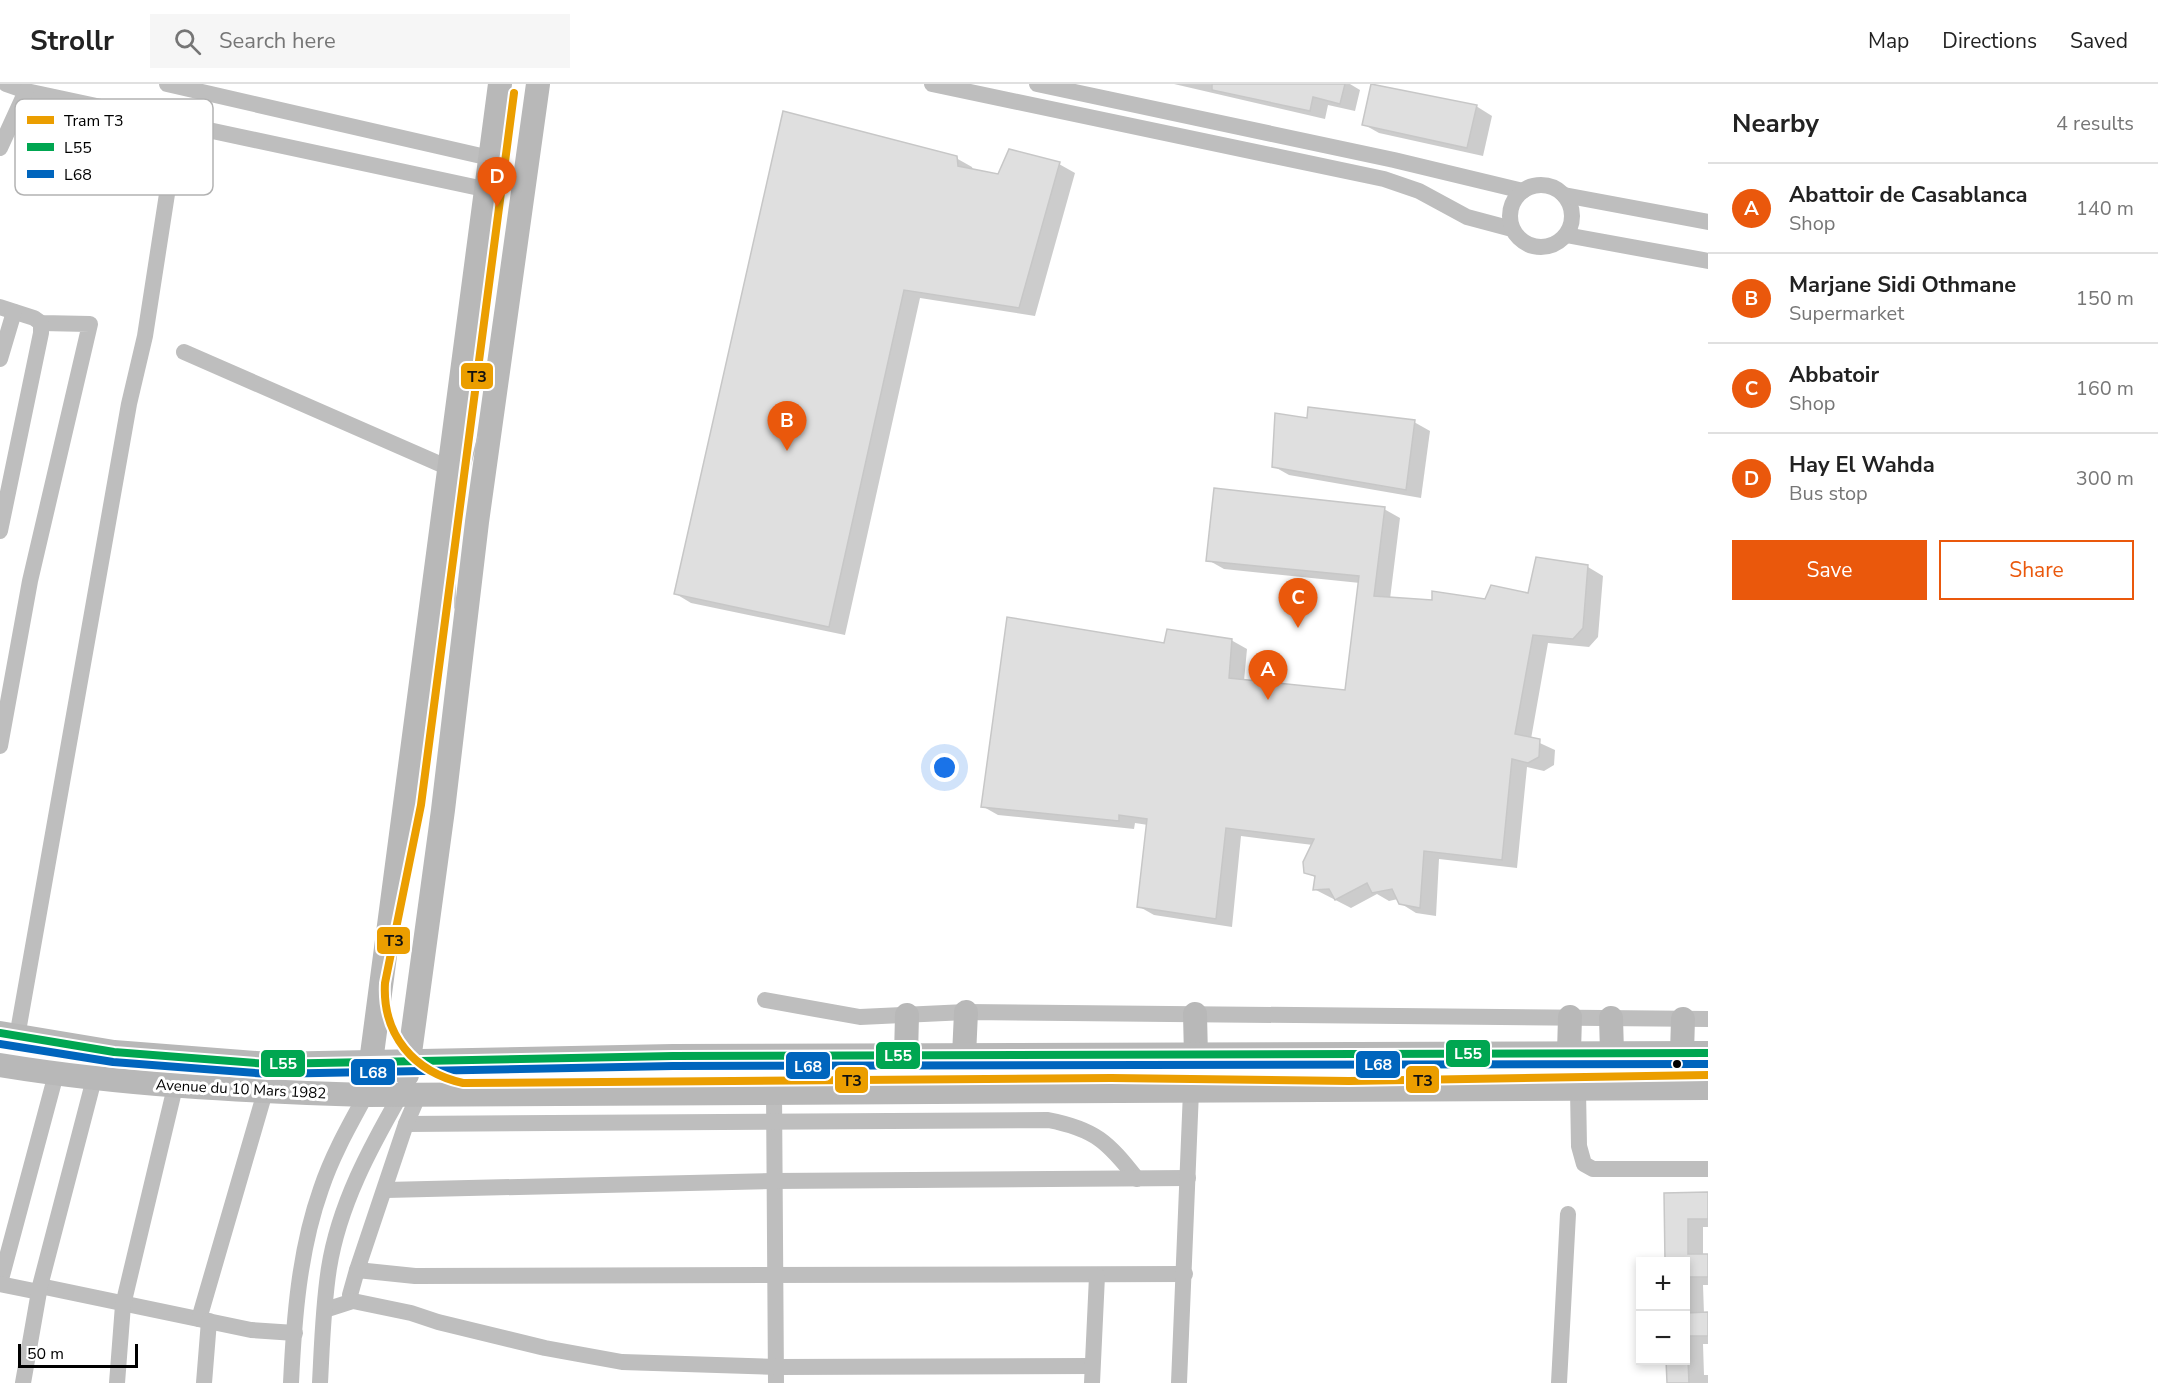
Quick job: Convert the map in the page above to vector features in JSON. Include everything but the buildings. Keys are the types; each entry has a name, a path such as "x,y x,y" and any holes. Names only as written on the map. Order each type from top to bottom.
{"main road":[{"path":"366,1095 484,189 500,84"},
{"path":"410,1094 411,1061 476,533 538,84"},
{"path":"964,1056 966,1012"},
{"path":"1195,1014 1196,1056"},
{"path":"906,1056 908,1015"},
{"path":"1569,1052 1570,1017"},
{"path":"1611,1017 1612,1052"},
{"path":"1682,1053 1683,1018"},
{"name":"Avenue du 10 Mars 1982","path":"9,1035 114,1052 257,1063 684,1056 1708,1053"},
{"name":"Avenue du 10 Mars 1982","path":"0,1065 94,1079 175,1087 366,1095 774,1091 1708,1088"}],"street":[{"path":"6,84 64,99"},
{"path":"167,84 490,158"},
{"path":"932,84 1384,179 1419,190 1460,214 1512,229"},
{"path":"1037,84 1394,160 1523,191 1543,184 1564,195 1708,222"},
{"path":"22,99 26,91"},
{"path":"0,148 15,115"},
{"path":"213,131 484,189"},
{"path":"1523,191 1511,208 1512,229 1518,238 1538,248 1559,242 1566,235 1572,214 1564,195"},
{"path":"9,1035 129,404 145,336 167,195"},
{"path":"1566,235 1708,261"},
{"path":"0,359 7,309 41,323 90,324 30,581 0,746"},
{"path":"0,531 41,323"},
{"path":"184,352 449,468"},
{"path":"765,1000 860,1017 966,1012 1708,1019"},
{"path":"56,1074 0,1283 251,1330 295,1333"},
{"path":"23,1383 40,1289 94,1079"},
{"path":"117,1383 123,1305 175,1087"},
{"path":"1578,1090 1580,1146 1584,1164 1593,1169 1708,1169"},
{"path":"774,1091 773,1181 777,1375"},
{"path":"1179,1383 1191,1091"},
{"path":"204,1383 204,1320 265,1092"},
{"path":"366,1095 341,1140 320,1192 302,1266 292,1376 320,1376 329,1268 348,1199 369,1152 410,1094"},
{"path":"353,1301 350,1295 406,1124 410,1094"},
{"path":"406,1124 1048,1120 1087,1130 1101,1138 1137,1179"},
{"path":"386,1190 773,1181 1188,1178"},
{"path":"1559,1383 1568,1214"},
{"path":"357,1270 415,1276 1185,1274"},
{"path":"325,1310 353,1301 411,1313 438,1322 533,1345 614,1360 777,1375 1092,1375 1097,1276"}],"tram line":[{"name":"T3","path":"514,93 421,805 385,983 385,1002 395,1035 416,1060 445,1078 463,1083 1111,1078 1349,1081 1708,1075"},
{"path":"460,504 478,437"},
{"path":"455,540 455,608"}],"transit line":[{"name":"L55","path":"0,1033 114,1052 268,1064 673,1056 1708,1053"},
{"name":"L68","path":"0,1044 113,1062 268,1074 673,1066 1708,1064"}],"place":[{"name":"Hay El Wahda","path":"497,207"},
{"name":"Marjane Sidi Othmane","path":"787,451"},
{"name":"Abbatoir","path":"1298,628"},
{"name":"Abattoir de Casablanca","path":"1268,700"}]}
